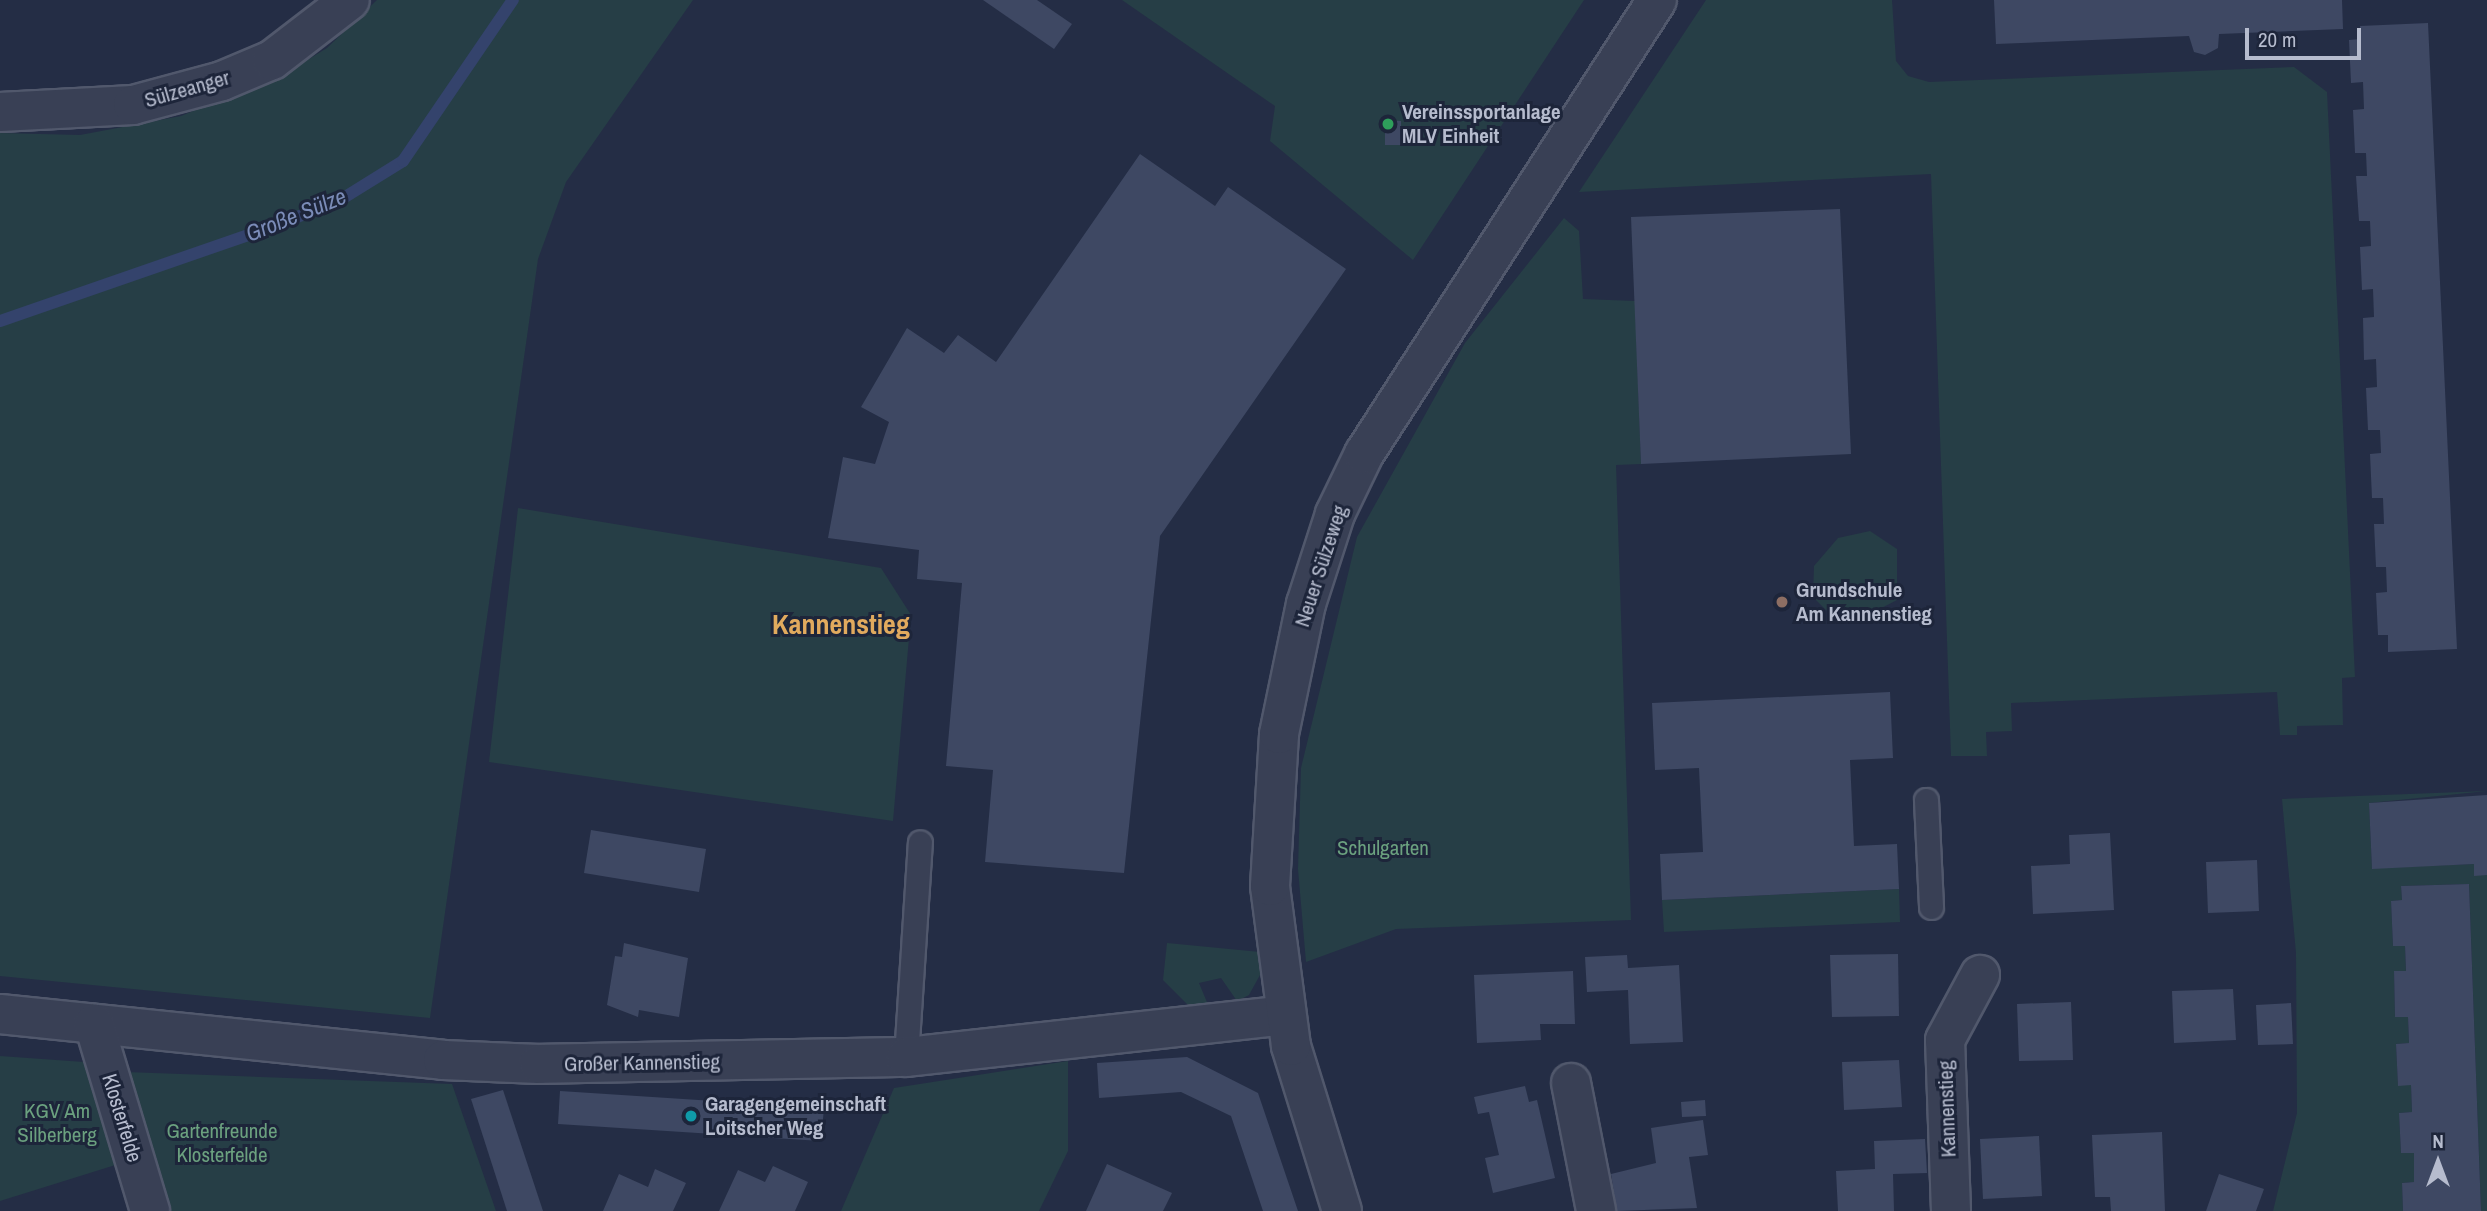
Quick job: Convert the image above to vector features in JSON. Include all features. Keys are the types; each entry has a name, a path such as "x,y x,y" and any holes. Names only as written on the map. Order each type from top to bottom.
{"street":[{"name":"Sülzeanger","path":"0,112 122,106 222,81 272,60 350,0"},
{"name":"Neuer Sülzeweg","path":"1342,1211 1285,1015 1270,886 1273,788 1294,653 1326,537 1364,454 1442,327 1657,0"},
{"name":"Kannenstieg","path":"1951,1211 1945,1040 1980,975"},
{"name":"Großer Kannenstieg","path":"0,1014 491,1063 906,1057 1285,1015"},
{"name":"Klosterfelde","path":"94,1024 150,1211"},
{"path":"1571,1083 1596,1211"}],"lane":[{"path":"1926,800 1931,907"},
{"path":"906,1057 920,842"}],"green space":[{"path":"377,0 693,0 566,182 538,259 430,1018 0,976 0,133 80,135 181,116 291,70 327,48"},
{"name":"Vereinssportanlage MLV Einheit","path":"1122,0 1584,0 1413,260 1270,141 1275,106"},
{"path":"1706,0 1892,0 1896,61 1908,76 1929,82 2294,67 2327,92 2355,677 2342,678 2343,725 2297,726 2297,735 2280,735 2277,692 2011,703 2012,731 1986,732 1987,756 1951,756 1931,174 1579,192"},
{"name":"Schulgarten","path":"1564,218 1579,231 1583,299 1635,301 1641,464 1616,465 1631,920 1396,929 1306,962 1298,869 1301,768 1357,537 1465,343"},
{"path":"518,508 881,568 911,615 893,821 489,762"},
{"path":"1870,531 1897,549 1897,600 1862,618 1830,614 1813,597 1814,566 1838,538"},
{"path":"2487,791 2369,803 2372,868 2474,864 2474,875 2487,875 2487,1211 2481,1211 2469,884 2401,886 2402,900 2391,901 2393,946 2405,946 2406,971 2394,972 2395,1017 2408,1017 2409,1043 2396,1044 2398,1085 2411,1085 2412,1112 2399,1113 2401,1153 2414,1153 2414,1182 2402,1183 2403,1211 2273,1211 2297,1113 2296,953 2282,799"},
{"path":"1899,889 1900,922 1664,932 1662,900"},
{"path":"1167,943 1260,952 1260,975 1249,995 1237,1001 1221,978 1199,983 1209,1007 1191,1008 1163,980"},
{"name":"KGV Am Silberberg","path":"0,1056 98,1063 125,1162 0,1201"},
{"path":"1068,1061 1068,1151 1039,1211 841,1211 894,1088"},
{"name":"Gartenfreunde Klosterfelde","path":"126,1072 452,1084 496,1211 171,1211"}],"building":[{"path":"983,0 1037,0 1072,24 1054,49"},
{"path":"1994,0 2342,0 2343,29 2219,34 2218,48 2205,55 2194,52 2189,36 1996,44"},
{"path":"2428,23 2457,649 2388,652 2388,635 2378,635 2376,593 2387,592 2386,567 2376,567 2374,524 2384,524 2383,498 2372,498 2370,454 2381,453 2380,430 2368,430 2366,388 2377,387 2376,359 2364,360 2363,318 2374,317 2373,289 2362,290 2360,247 2371,246 2370,221 2359,221 2356,176 2367,176 2366,153 2355,153 2353,110 2364,109 2363,82 2351,83 2349,40 2361,39 2360,26"},
{"path":"1385,120 1401,121 1401,145 1385,145"},
{"path":"1140,154 1215,206 1228,187 1346,269 1160,536 1124,873 985,862 993,770 946,766 962,583 917,579 919,550 828,538 843,457 875,464 889,422 861,407 907,328 944,353 958,335 996,362"},
{"path":"1840,209 1851,454 1641,464 1631,217"},
{"path":"1890,692 1893,758 1850,760 1854,846 1897,844 1899,889 1662,900 1660,854 1703,852 1699,768 1655,770 1652,703"},
{"path":"2487,795 2487,875 2474,876 2474,864 2372,869 2369,803"},
{"path":"591,830 706,849 699,892 584,873"},
{"path":"2110,833 2114,910 2033,914 2031,866 2070,864 2069,835"},
{"path":"2257,860 2259,911 2208,913 2206,862"},
{"path":"2469,884 2481,1211 2403,1211 2402,1183 2414,1182 2414,1153 2401,1153 2399,1113 2412,1112 2411,1085 2398,1086 2396,1044 2409,1043 2408,1017 2395,1017 2394,971 2406,971 2405,946 2393,946 2391,901 2402,900 2401,886"},
{"path":"624,943 688,958 679,1017 639,1010 638,1017 607,1005 615,956 622,957"},
{"path":"1898,954 1899,1016 1832,1017 1830,955"},
{"path":"1627,955 1628,968 1679,965 1683,1042 1630,1044 1628,990 1587,992 1585,957"},
{"path":"1573,971 1575,1024 1540,1024 1541,1040 1477,1043 1474,975"},
{"path":"2233,989 2236,1040 2174,1043 2172,991"},
{"path":"2071,1002 2073,1060 2019,1061 2017,1004"},
{"path":"2291,1003 2293,1044 2258,1045 2256,1005"},
{"path":"1187,1057 1258,1093 1298,1211 1263,1211 1231,1116 1181,1092 1099,1098 1097,1063"},
{"path":"1899,1060 1902,1107 1844,1110 1842,1062"},
{"path":"1525,1086 1529,1102 1537,1100 1555,1178 1493,1193 1485,1158 1499,1155 1489,1112 1478,1114 1474,1097"},
{"path":"503,1090 543,1211 507,1211 471,1099"},
{"name":"Garagengemeinschaft Loitscher Weg","path":"560,1091 824,1108 821,1141 558,1124"},
{"path":"1705,1100 1706,1116 1682,1117 1681,1102"},
{"path":"1703,1120 1708,1155 1689,1157 1697,1208 1617,1211 1611,1174 1656,1163 1651,1128"},
{"path":"2162,1132 2165,1211 2111,1211 2110,1197 2095,1197 2092,1135"},
{"path":"2039,1136 2042,1196 1983,1199 1980,1139"},
{"path":"1925,1139 1927,1173 1893,1174 1894,1211 1838,1211 1836,1171 1875,1169 1874,1141"},
{"path":"1107,1164 1172,1193 1163,1211 1086,1211"},
{"path":"773,1166 808,1182 795,1211 719,1211 738,1170 765,1182"},
{"path":"655,1169 686,1183 673,1211 603,1211 619,1174 648,1187"},
{"path":"2219,1174 2264,1189 2256,1211 2206,1211"}],"waterway":[{"name":"Große Sülze","path":"0,321 283,223 345,197 403,161 513,0"}],"place":[{"name":"Vereinssportanlage MLV Einheit","path":"1388,124"},
{"name":"Grundschule Am Kannenstieg","path":"1782,602"},
{"name":"Garagengemeinschaft Loitscher Weg","path":"691,1116"}],"district":[{"name":"Kannenstieg","path":"841,624"}]}
